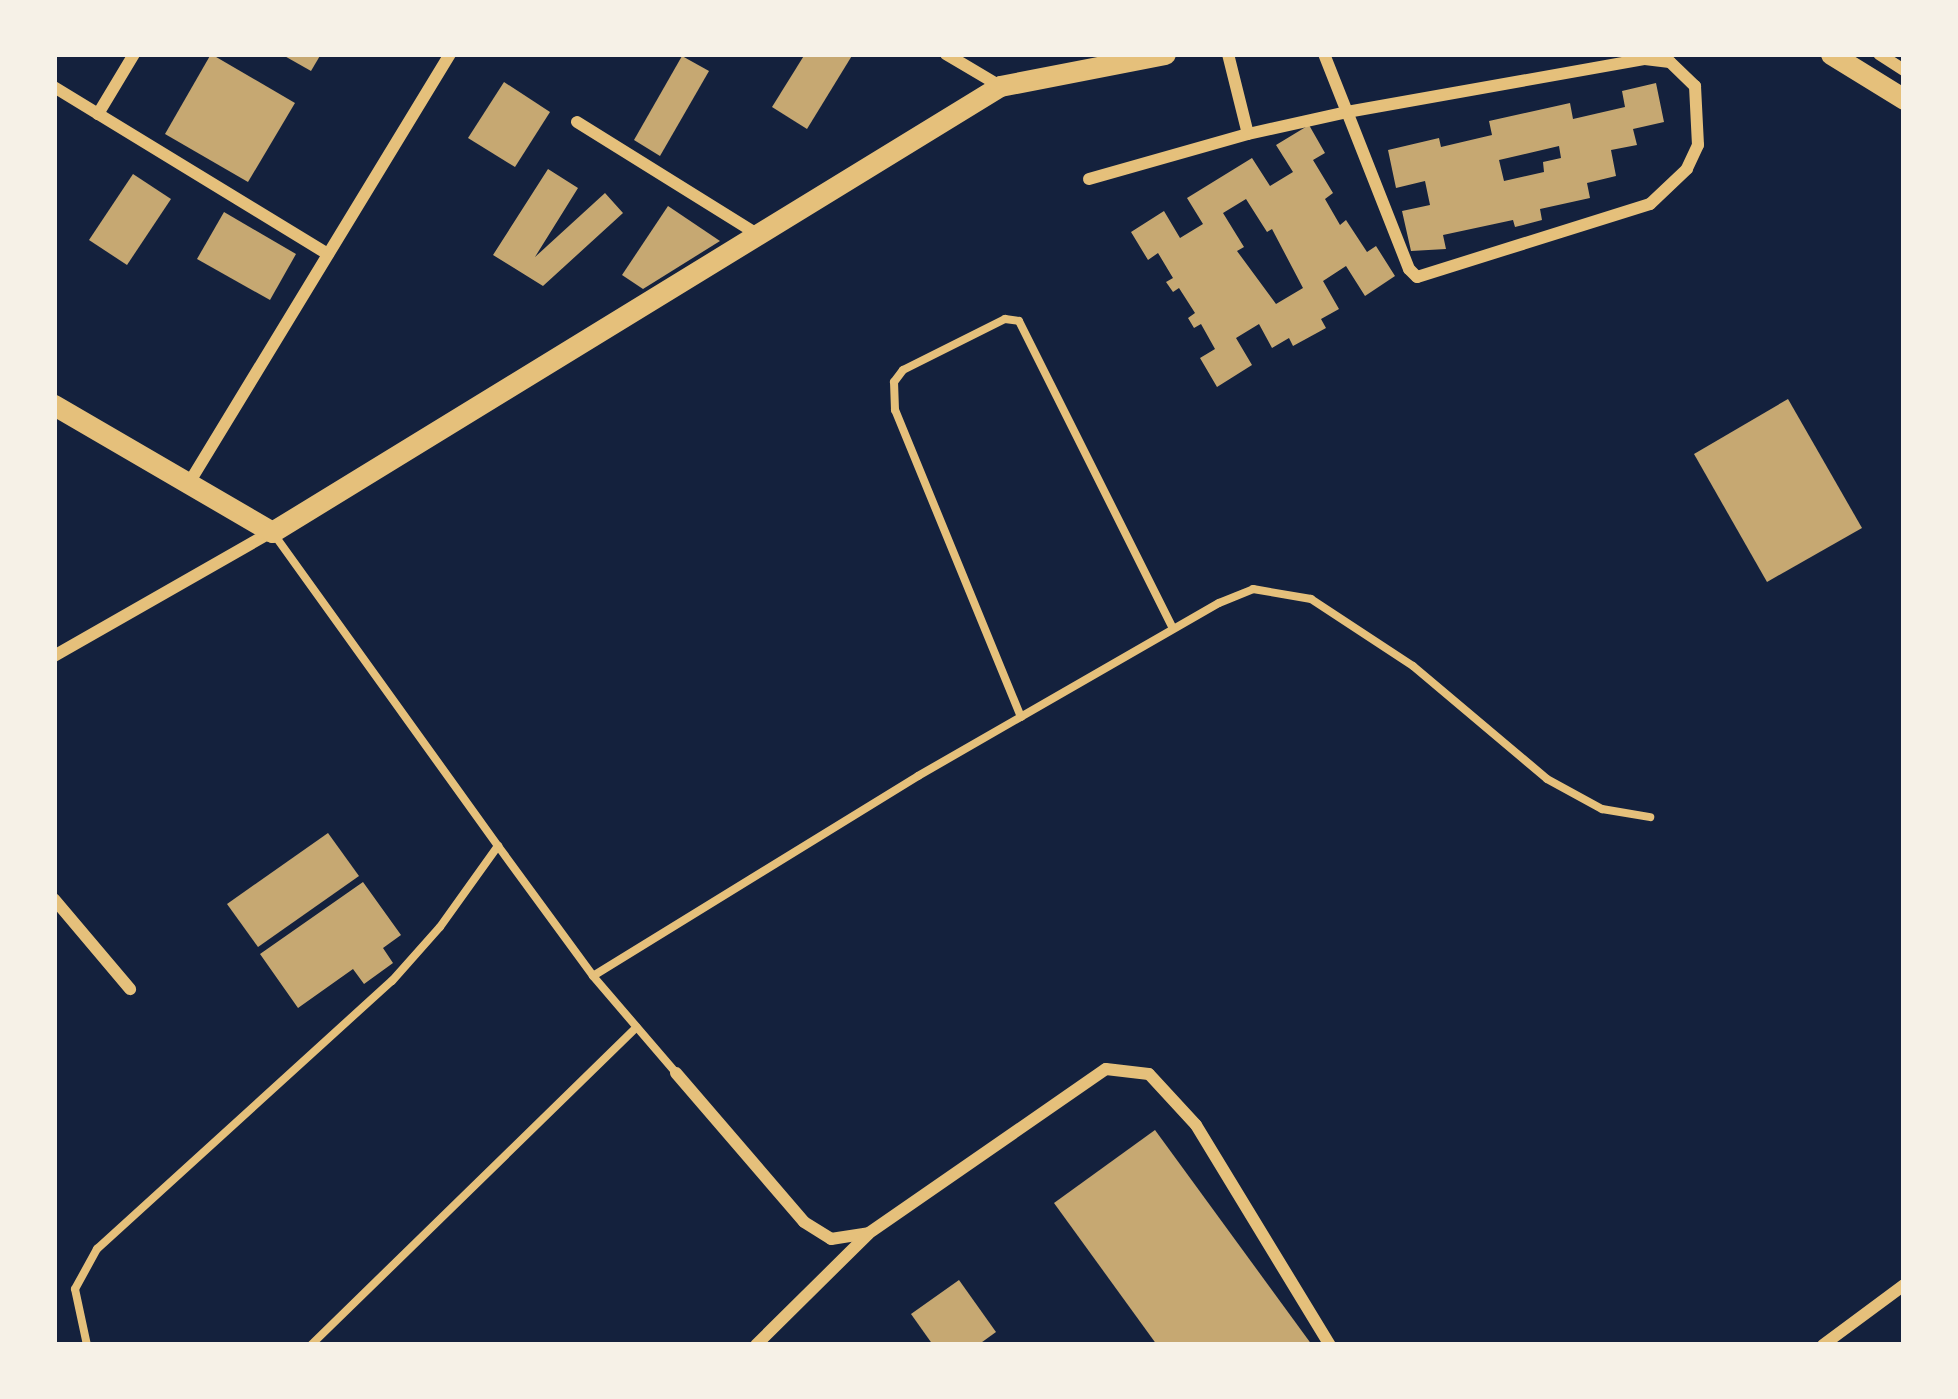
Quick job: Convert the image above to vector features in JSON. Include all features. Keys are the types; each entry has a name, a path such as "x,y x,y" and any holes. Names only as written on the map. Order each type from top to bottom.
{"street":[{"path":"98,114 134,54"},
{"path":"189,483 450,54"},
{"path":"946,54 1000,86"},
{"path":"54,656 272,532 1000,86 1165,54"},
{"path":"1228,54 1248,134"},
{"path":"1089,179 1347,112 1646,59 1670,62 1695,86 1698,145 1687,169 1650,204 1417,277 1347,112 1324,54"},
{"path":"1831,54 1904,99"},
{"path":"1879,54 1904,70"},
{"path":"54,87 328,254"},
{"path":"577,122 758,234"},
{"path":"54,405 272,532"},
{"path":"54,899 130,988"},
{"path":"756,1345 869,1233 1106,1070 1149,1074 1196,1125 1330,1345"},
{"path":"676,1073 804,1222 831,1239 869,1233"},
{"path":"1823,1345 1904,1285"}],"lane":[{"path":"1021,717 895,410 894,382 903,370 1005,319 1019,321 1174,629"},
{"path":"272,532 593,976 676,1073"},
{"path":"593,976 1021,717 1174,629 1253,590 1311,599 1413,666 1547,779 1602,809 1650,817"},
{"path":"87,1345 74,1289 97,1249 392,981 498,846"},
{"path":"311,1345 637,1027"}],"building":[{"path":"211,54 295,103 248,182 165,134"},
{"path":"281,54 321,54 311,71"},
{"path":"805,54 853,54 807,129 772,107"},
{"path":"682,56 709,71 660,156 634,140"},
{"path":"504,82 550,112 515,167 468,138"},
{"path":"1656,83 1664,122 1633,129 1637,145 1611,150 1616,176 1587,183 1590,198 1540,209 1542,220 1515,227 1513,220 1443,235 1446,249 1411,251 1402,211 1430,205 1425,181 1396,188 1388,150 1439,138 1441,147 1492,135 1489,121 1570,103 1573,119 1625,107 1622,91","holes":["1559,146 1561,158 1543,162 1544,172 1504,181 1499,160"]},
{"path":"1309,125 1325,153 1313,160 1333,193 1325,199 1340,225 1346,220 1367,252 1376,246 1395,276 1365,296 1346,266 1323,281 1339,309 1321,319 1326,328 1293,346 1289,338 1272,348 1259,324 1236,338 1252,365 1217,387 1200,358 1215,349 1201,324 1194,328 1188,318 1195,313 1179,288 1173,292 1166,282 1173,278 1158,253 1148,260 1131,232 1164,211 1180,238 1203,224 1187,198 1252,158 1270,186 1293,172 1276,145","holes":["1246,199 1267,232 1272,229 1303,288 1276,304 1237,251 1244,247 1223,213"]},
{"path":"548,169 578,188 535,257 605,193 623,213 543,286 493,255"},
{"path":"133,174 171,199 127,265 89,240"},
{"path":"668,206 720,241 643,289 622,275"},
{"path":"224,212 296,254 270,300 197,259"},
{"path":"1788,399 1862,528 1767,582 1694,454"},
{"path":"328,833 359,876 258,947 227,904"},
{"path":"363,882 401,935 383,948 393,963 364,984 353,969 298,1008 260,954"},
{"path":"1155,1130 1312,1345 1157,1345 1054,1203"},
{"path":"959,1280 996,1332 978,1345 933,1345 911,1314"}]}
